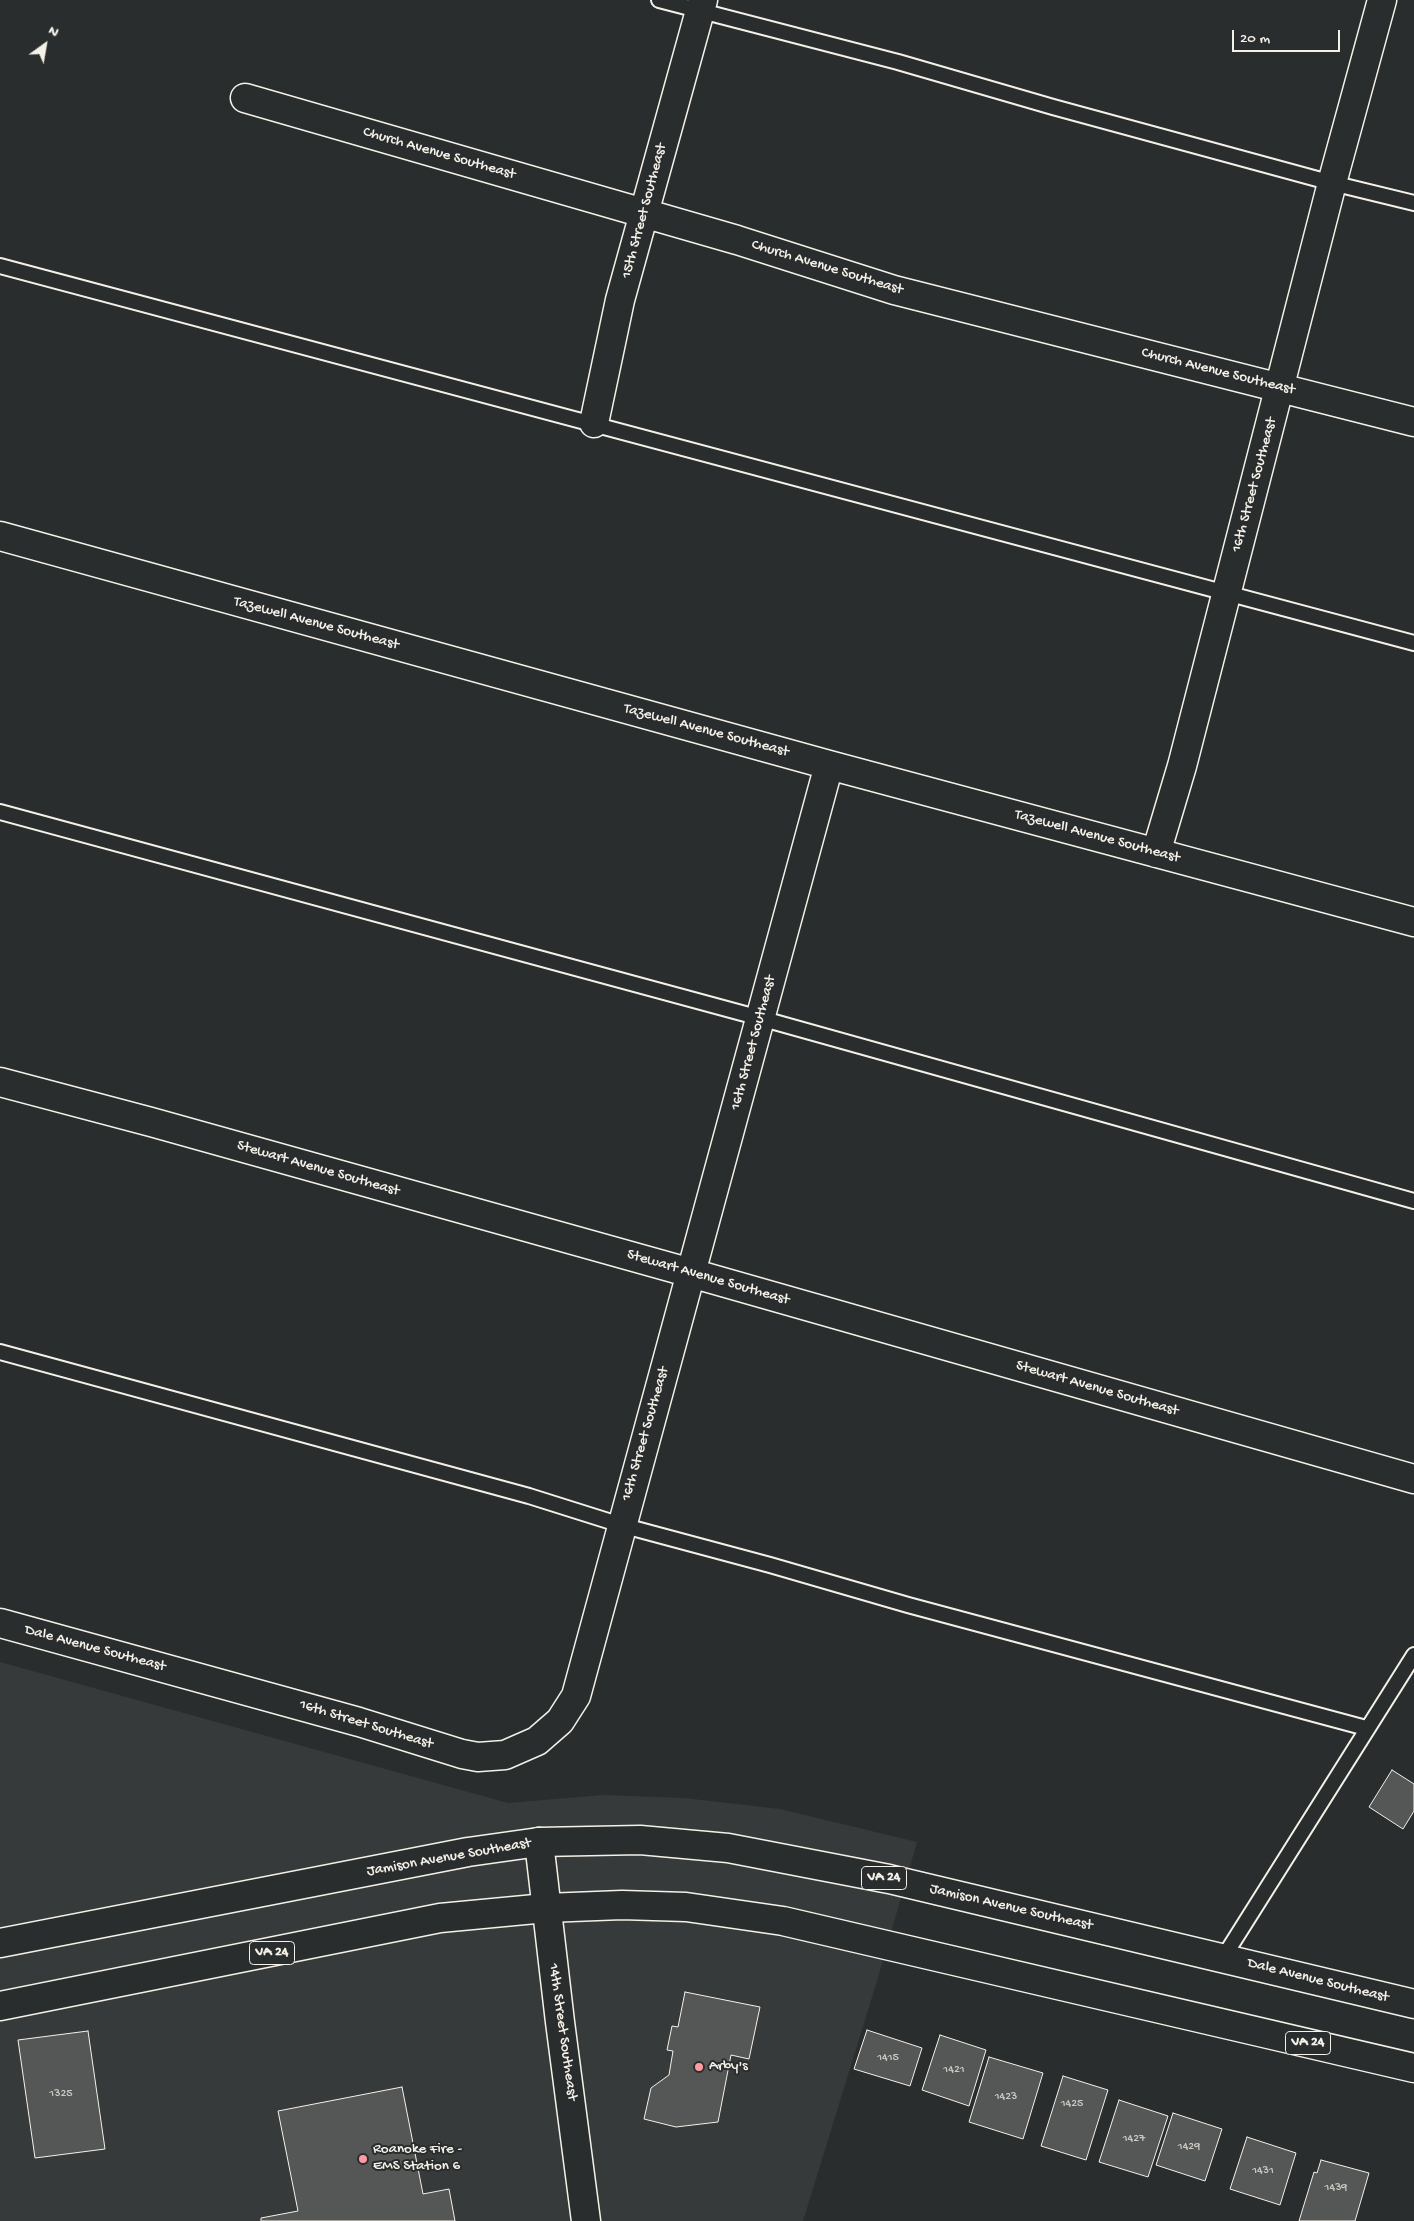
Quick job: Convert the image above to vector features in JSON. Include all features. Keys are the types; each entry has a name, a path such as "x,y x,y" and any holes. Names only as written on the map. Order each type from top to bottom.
{"street":[{"name":"16th Street Southeast","path":"1156,852 1182,766 1332,183 1382,0"},
{"name":"15th Street Southeast","path":"594,423 620,300 702,5"},
{"name":"Church Avenue Southeast","path":"245,98 644,212 894,290 1414,422"},
{"name":"Tazewell Avenue Southeast","path":"0,536 829,765 1414,922"},
{"name":"16th Street Southeast","path":"190,1675 478,1757 505,1755 537,1741 554,1726 576,1696 829,765"},
{"name":"Stewart Avenue Southeast","path":"0,1082 151,1122 691,1273 1414,1479"},
{"name":"Dale Avenue Southeast","path":"0,1623 190,1675"},
{"name":"Jamison Avenue Southeast","path":"8,1939 468,1852 540,1842 640,1840 728,1848 889,1879 1223,1958"},
{"name":"14th Street Southeast","path":"540,1842 546,1908 586,2221"},
{"name":"VA 24","path":"0,2006 440,1918 546,1908 622,1905 686,1907 783,1921 1414,2068"},
{"name":"Dale Avenue Southeast","path":"1223,1958 1414,2004"}],"lane":[{"path":"659,0 702,5 1053,107 1332,183 1414,203"},
{"path":"0,266 1414,643"},
{"path":"0,812 760,1018 1414,1201"},
{"path":"0,1352 529,1496 621,1525 1122,1664 1366,1728"},
{"path":"1223,1958 1366,1728 1414,1655"}],"shaded area":[{"path":"0,1662 508,1803 603,1795 684,1798 780,1809 917,1842 877,1981 803,2221 0,2221"}],"building":[{"path":"1392,1770 1414,1784 1414,1811 1403,1829 1369,1807"},
{"name":"Arby's","path":"685,1992 760,2007 749,2059 731,2055 718,2122 676,2127 644,2119 651,2088 669,2075 673,2051 667,2050 672,2026 678,2027"},
{"path":"867,2030 922,2048 910,2086 854,2069"},
{"path":"88,2031 105,2149 35,2158 18,2040"},
{"path":"940,2035 986,2050 969,2106 922,2090"},
{"path":"989,2057 1043,2073 1023,2139 969,2122"},
{"path":"1063,2076 1108,2090 1086,2160 1041,2146"},
{"path":"402,2087 423,2194 449,2189 455,2221 261,2221 261,2218 298,2211 278,2111"},
{"path":"1119,2100 1168,2116 1148,2177 1099,2162"},
{"path":"1173,2113 1222,2129 1205,2181 1156,2165"},
{"path":"1247,2137 1296,2153 1280,2205 1230,2189"},
{"path":"1321,2160 1369,2173 1355,2221 1299,2221 1314,2172 1317,2173"}],"place":[{"name":"Arby's","path":"699,2067"},
{"name":"Roanoke Fire - EMS Station 6","path":"363,2159"}]}
